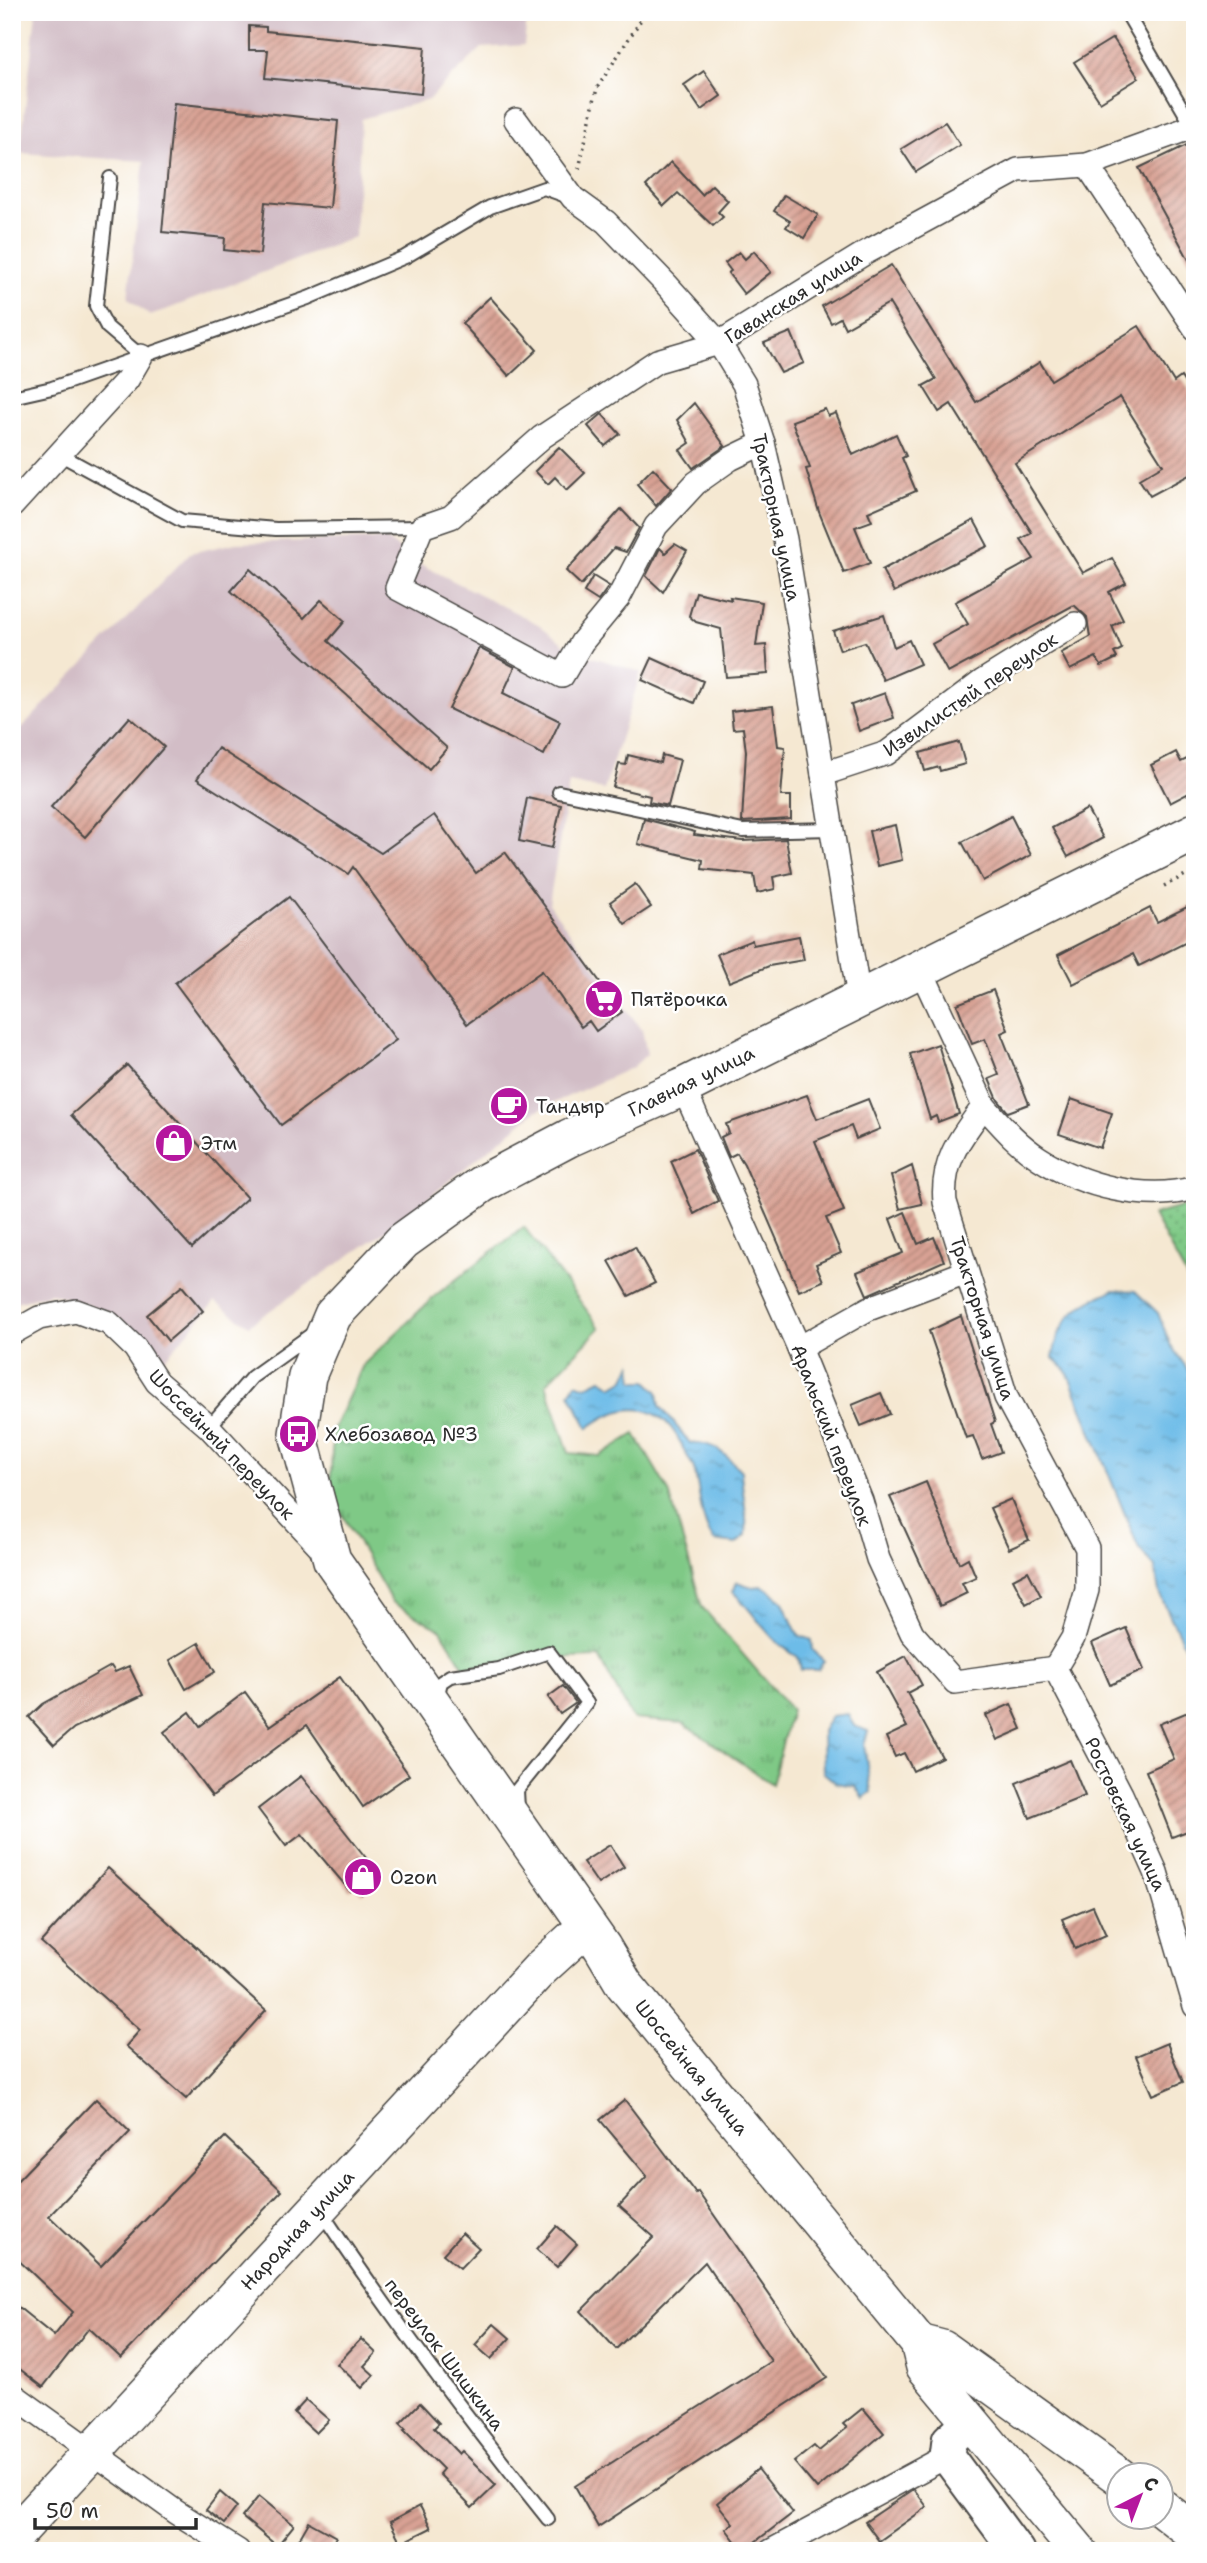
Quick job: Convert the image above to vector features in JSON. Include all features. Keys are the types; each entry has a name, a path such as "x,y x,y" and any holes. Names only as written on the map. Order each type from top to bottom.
{"main road":[{"name":"Главная улица","path":"332,1560 298,1434 307,1376 334,1315 403,1241 482,1184 569,1138 682,1087 1195,832"},
{"name":"Шоссейная улица","path":"332,1560 624,1984 919,2343 925,2367 1079,2551"},
{"name":"Народная улица","path":"12,2538 541,1968 586,1927"},
{"path":"919,2343 942,2349 1106,2468"},
{"path":"1176,2519 1195,2534"}],"street":[{"name":"Тракторная улица","path":"516,120 573,198 606,222 719,343 744,384 763,443 785,539 834,829 859,998"},
{"name":"Гаванская улица","path":"422,527 451,517 542,437 657,361 719,343 864,253 1018,170 1087,166 1194,127"},
{"path":"1087,166 1195,328"},
{"path":"12,506 127,380 141,356"},
{"path":"422,527 397,588 562,676 582,642 619,597 656,526 696,483 730,459 763,443"},
{"name":"Извилистый переулок","path":"823,774 887,753 983,681 1075,624"},
{"path":"920,968 984,1106 1010,1135 1040,1158 1073,1175 1152,1195 1195,1188"},
{"name":"Аральский переулок","path":"682,1087 799,1348 861,1501 878,1559 912,1633 955,1682 1055,1668"},
{"name":"Тракторная улица","path":"984,1106 959,1139 943,1179 945,1202 1006,1397 1087,1548 1087,1590 1073,1638 1055,1668"},
{"path":"799,1348 868,1309 966,1272"},
{"name":"Шоссейный переулок","path":"12,1333 39,1318 76,1311 109,1323 135,1348 157,1382 209,1427 332,1560"},
{"name":"Ростовская улица","path":"1055,1668 1121,1794 1156,1872 1195,2006"},
{"path":"12,2394 238,2551"},
{"path":"969,2422 949,2440 947,2456 1017,2551"},
{"path":"771,2551 947,2456"}],"lane":[{"path":"1126,12 1194,127"},
{"path":"110,178 96,306 107,327 141,356"},
{"path":"12,397 52,388 308,298 405,257 490,207 544,188 573,198"},
{"path":"59,454 182,521 276,529 422,527"},
{"path":"559,792 743,831 834,829"},
{"path":"209,1427 252,1377 297,1347 334,1315"},
{"path":"434,1709 441,1682 450,1676 499,1669 549,1652 568,1675 587,1703 517,1790 518,1830"},
{"name":"переулок Шишкина","path":"318,2207 398,2324 548,2519"}],"path":[{"path":"573,198 597,89 646,12"},
{"path":"1164,886 1195,870"}],"shaded area":[{"path":"36,12 528,12 524,45 482,48 428,100 361,119 355,237 150,316 128,298 144,161 20,153"},
{"path":"386,539 420,564 538,624 573,651 641,672 604,790 569,783 549,904 642,1030 647,1054 633,1067 536,1111 396,1224 249,1325 215,1302 157,1367 105,1311 52,1293 12,1303 12,738 190,553 236,543"}],"green space":[{"path":"1195,1203 1195,1293 1153,1215"},
{"path":"524,1227 600,1328 546,1384 569,1453 599,1456 635,1434 669,1492 702,1607 791,1710 772,1784 683,1723 633,1719 599,1657 534,1659 472,1680 441,1630 392,1602 330,1493 333,1430 363,1365 436,1295"}],"water":[{"path":"1114,1290 1135,1291 1158,1313 1170,1344 1195,1380 1195,1654 1185,1647 1159,1593 1155,1567 1139,1549 1067,1371 1053,1358 1060,1332 1072,1314 1090,1301"},
{"path":"632,1363 634,1381 647,1381 658,1392 660,1406 690,1443 712,1447 741,1471 746,1535 736,1544 714,1541 709,1533 693,1466 676,1434 655,1414 631,1409 603,1418 588,1428 570,1393 576,1383 585,1387 601,1379 613,1386 625,1379"},
{"path":"737,1582 752,1587 763,1586 782,1600 798,1635 812,1640 813,1650 824,1661 818,1670 801,1670 798,1657 769,1634 733,1592"},
{"path":"848,1714 854,1726 868,1731 864,1744 871,1792 863,1798 855,1786 836,1783 823,1772 822,1731 831,1716"}],"building":[{"path":"249,26 266,27 266,31 425,47 421,94 265,78 268,50 249,50"},
{"path":"1113,38 1139,78 1100,102 1074,62"},
{"path":"704,71 721,96 701,110 684,85"},
{"path":"174,103 338,121 330,208 265,202 260,254 224,250 225,238 162,232"},
{"path":"945,122 960,145 916,172 901,149"},
{"path":"1195,141 1195,271 1139,168"},
{"path":"671,162 702,195 712,185 728,201 718,212 723,217 713,226 678,193 664,206 646,186"},
{"path":"784,195 818,215 804,238 786,227 790,221 774,211"},
{"path":"754,251 771,272 744,294 728,273 731,271 725,263 739,252 745,259"},
{"path":"891,265 976,402 1040,362 1051,380 1139,326 1174,382 1181,377 1195,399 1195,472 1150,496 1139,479 1163,465 1120,397 1015,463 1083,573 1112,558 1126,583 1109,592 1123,620 1112,626 1122,649 1114,653 1117,658 1101,666 1096,657 1070,670 1061,653 1090,637 1087,617 1074,605 948,673 932,644 968,624 955,602 1034,559 1021,539 1032,533 951,404 939,412 923,386 936,379 889,303 845,328 840,318 831,323 822,306"},
{"path":"490,297 537,350 509,376 462,323"},
{"path":"791,332 804,363 781,373 764,343"},
{"path":"694,403 725,446 693,468 680,450 690,443 677,420"},
{"path":"825,409 828,416 836,413 853,455 896,434 906,456 902,458 916,491 868,512 872,521 855,527 870,563 844,573 819,512 806,469 810,468 792,421"},
{"path":"602,414 620,434 605,446 588,426"},
{"path":"559,447 585,473 567,490 555,477 548,484 535,471"},
{"path":"653,468 672,488 656,506 637,484"},
{"path":"621,509 639,528 626,552 614,548 581,585 566,571"},
{"path":"974,520 988,546 894,592 882,570"},
{"path":"675,544 687,551 663,592 646,576 660,548 665,553"},
{"path":"250,569 304,618 321,600 345,621 328,641 447,748 429,769 231,591"},
{"path":"593,576 609,586 598,601 584,592"},
{"path":"696,592 731,600 730,597 762,602 756,646 766,645 768,674 726,677 721,629 696,622 689,616"},
{"path":"884,615 894,647 909,640 920,664 883,680 865,642 840,650 833,631"},
{"path":"479,648 515,667 503,693 560,721 544,755 449,709"},
{"path":"652,658 703,681 694,703 642,680"},
{"path":"885,693 894,718 859,731 851,705"},
{"path":"773,706 778,746 785,747 781,796 791,796 791,819 742,822 746,751 743,728 733,729 731,711"},
{"path":"130,717 164,747 85,837 51,807"},
{"path":"959,742 965,764 940,771 939,767 925,771 920,753"},
{"path":"218,748 381,853 434,815 476,873 505,852 622,1012 596,1031 589,1021 581,1027 542,971 467,1024 353,867 348,874 197,779"},
{"path":"1176,752 1181,762 1195,755 1195,790 1170,803 1151,765"},
{"path":"628,755 660,763 662,755 680,760 668,806 649,802 650,796 613,787 619,764 626,765"},
{"path":"527,798 561,805 552,848 519,841"},
{"path":"1087,809 1103,838 1068,857 1052,828"},
{"path":"1011,816 1031,855 983,881 962,842"},
{"path":"644,819 695,832 694,835 742,841 786,839 792,873 773,877 775,889 757,893 754,875 702,869 703,860 638,844"},
{"path":"895,825 902,860 877,866 869,831"},
{"path":"635,884 651,907 625,924 610,902"},
{"path":"289,897 396,1040 281,1125 175,983"},
{"path":"1195,903 1195,938 1139,966 1133,954 1073,984 1058,955 1150,908 1157,922"},
{"path":"799,936 804,960 769,966 729,982 717,954 752,940 753,945"},
{"path":"993,990 1008,1030 1001,1033 1029,1104 1008,1112 998,1100 989,1079 999,1075 985,1039 972,1044 957,1004"},
{"path":"938,1044 959,1114 938,1122 936,1116 930,1119 910,1054"},
{"path":"127,1065 247,1198 192,1248 71,1115"},
{"path":"807,1095 817,1119 868,1099 880,1129 856,1139 851,1126 815,1141 844,1211 826,1218 841,1253 816,1264 823,1281 799,1291 744,1164 737,1153 729,1157 721,1137 729,1133 726,1124"},
{"path":"1071,1099 1112,1113 1100,1148 1059,1134"},
{"path":"695,1149 718,1201 694,1214 671,1161"},
{"path":"912,1166 922,1204 900,1209 891,1176"},
{"path":"905,1212 918,1244 934,1237 944,1261 867,1295 857,1272 903,1253 890,1219"},
{"path":"635,1247 655,1283 629,1296 609,1261"},
{"path":"182,1286 203,1311 168,1341 147,1315"},
{"path":"961,1316 995,1422 991,1424 1001,1452 982,1459 973,1436 966,1438 929,1331"},
{"path":"881,1393 890,1414 861,1426 852,1405"},
{"path":"926,1482 959,1563 968,1558 976,1577 962,1583 967,1593 940,1606 890,1497"},
{"path":"1011,1499 1029,1540 1009,1549 990,1508"},
{"path":"1028,1571 1041,1596 1026,1604 1013,1579"},
{"path":"1126,1628 1144,1670 1110,1685 1092,1643"},
{"path":"199,1643 215,1672 186,1689 170,1660"},
{"path":"906,1656 922,1685 907,1693 942,1757 913,1771 904,1753 895,1757 886,1737 907,1727 877,1672"},
{"path":"111,1666 115,1672 129,1666 143,1695 74,1728 54,1745 29,1717 43,1704"},
{"path":"340,1677 409,1775 363,1807 307,1725 212,1796 164,1732 190,1712 200,1726 245,1692 270,1726"},
{"path":"563,1686 576,1703 560,1714 548,1697"},
{"path":"1011,1704 1022,1729 997,1740 986,1715"},
{"path":"1195,1709 1195,1738 1189,1741 1195,1755 1195,1828 1172,1837 1146,1771 1174,1759 1159,1724"},
{"path":"1070,1760 1085,1796 1030,1818 1016,1783"},
{"path":"301,1776 382,1878 362,1894 356,1886 350,1891 302,1834 286,1846 258,1809"},
{"path":"610,1845 624,1867 598,1884 583,1862"},
{"path":"108,1868 266,2010 186,2099 126,2046 140,2030 41,1942"},
{"path":"1093,1906 1106,1935 1075,1949 1062,1919"},
{"path":"1167,2043 1183,2082 1153,2095 1136,2056"},
{"path":"96,2099 130,2132 49,2216 101,2266 225,2137 282,2191 121,2358 89,2328 43,2387 12,2363 12,2302 54,2336 73,2312 12,2254 12,2186"},
{"path":"625,2100 696,2194 698,2192 827,2378 598,2527 575,2486 771,2361 705,2262 616,2349 581,2311 654,2237 619,2206 647,2176 600,2120"},
{"path":"557,2226 577,2244 557,2267 537,2249"},
{"path":"462,2233 479,2248 460,2268 443,2254"},
{"path":"494,2324 510,2338 491,2359 475,2345"},
{"path":"361,2339 376,2353 364,2366 374,2375 362,2388 337,2364"},
{"path":"306,2400 329,2420 316,2433 294,2413"},
{"path":"420,2403 439,2423 434,2428 459,2454 462,2451 496,2485 472,2508 439,2474 443,2469 400,2423"},
{"path":"863,2408 884,2433 817,2489 794,2462 814,2446 819,2451 847,2428 843,2424"},
{"path":"758,2469 793,2513 743,2551 726,2529 733,2523 717,2503"},
{"path":"914,2489 927,2507 879,2541 865,2522"},
{"path":"220,2492 237,2507 224,2524 206,2510"},
{"path":"259,2496 294,2525 277,2546 242,2517"},
{"path":"420,2506 431,2528 401,2543 390,2522"},
{"path":"309,2522 336,2537 328,2551 316,2551 298,2541"}],"place":[{"name":"Пятёрочка","path":"604,999"},
{"name":"Тандыр","path":"509,1106"},
{"name":"Этм","path":"174,1143"},
{"name":"Хлебозавод №3","path":"298,1434"},
{"name":"Ozon","path":"363,1877"}]}
